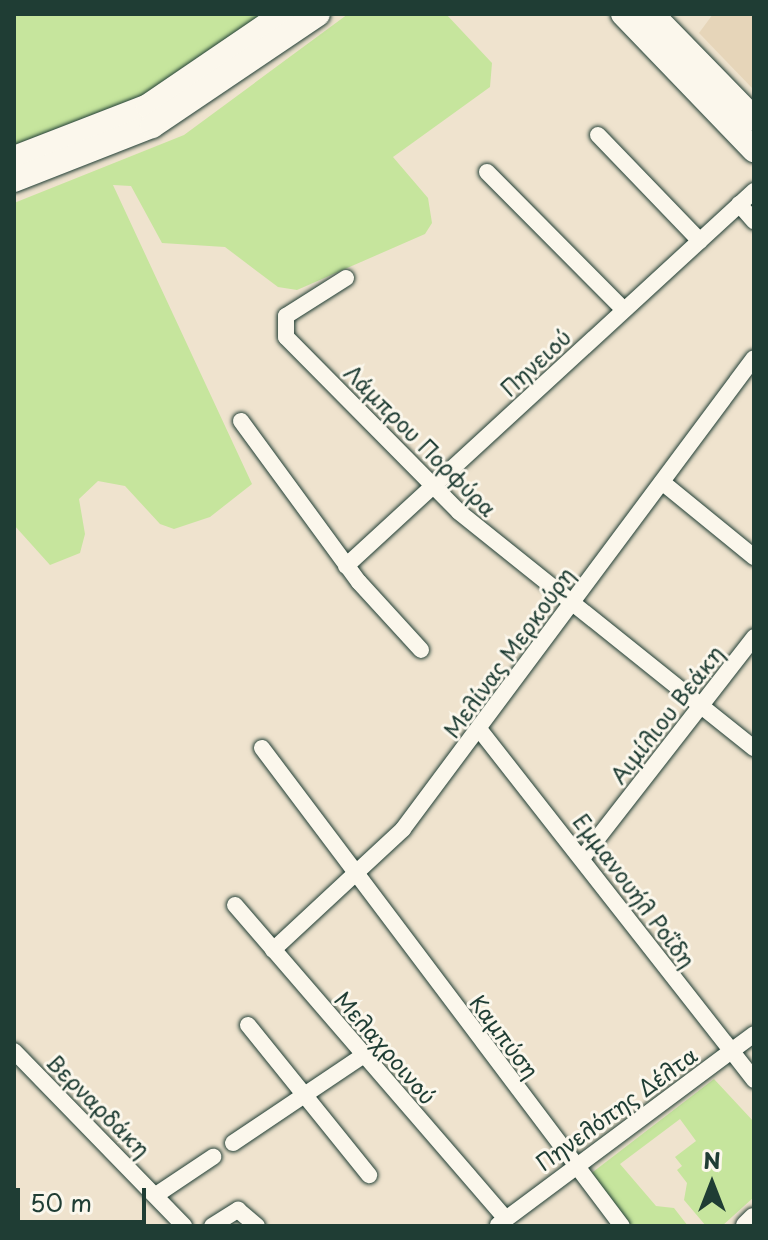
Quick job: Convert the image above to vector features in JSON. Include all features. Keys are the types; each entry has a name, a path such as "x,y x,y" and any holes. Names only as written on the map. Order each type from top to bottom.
{"main road":[{"path":"14,158 148,106 283,14"},
{"path":"14,180 152,126 318,14"},
{"path":"623,14 754,150"},
{"path":"652,14 754,119"}],"street":[{"path":"598,135 700,241"},
{"path":"487,172 624,310"},
{"name":"Πηνειού","path":"346,566 754,191"},
{"path":"739,204 754,221"},
{"name":"Λάμπρου Πορφύρα","path":"346,278 286,316 282,331 432,486 754,748"},
{"name":"Μελίνας Μερκούρη","path":"273,950 355,871 397,837 754,358"},
{"path":"241,421 346,566 421,650"},
{"path":"662,482 754,557"},
{"name":"Αιμίλιου Βεάκη","path":"583,857 754,637"},
{"name":"Εμμανουήλ Ροΐδη","path":"479,729 583,857 754,1080"},
{"name":"Καμπύση","path":"262,748 622,1226"},
{"name":"Μελαχροινού","path":"235,905 501,1222"},
{"path":"248,1025 369,1175"},
{"name":"Πηνελόπης Δέλτα","path":"501,1222 754,1034"},
{"name":"Βερναρδάκη","path":"14,1051 184,1226"},
{"path":"233,1143 364,1055"},
{"path":"156,1195 213,1157"},
{"path":"212,1226 238,1210 257,1226"},
{"path":"747,1226 754,1219"}],"shaded area":[{"path":"713,14 754,14 754,90 699,33"}],"green space":[{"path":"14,14 264,14 149,93 14,145"},
{"path":"348,14 446,14 492,63 490,87 393,157 428,198 432,223 425,234 297,290 278,287 225,247 162,243 131,186 113,185 252,484 210,517 174,529 160,524 125,486 98,481 79,499 85,534 80,553 50,565 14,525 14,203 184,135"},
{"path":"714,1079 754,1122 754,1197 722,1226 706,1226 684,1200 687,1183 677,1170 682,1166 675,1157 696,1141 680,1119 620,1164 656,1206 674,1208 688,1226 632,1226 589,1175"}]}
